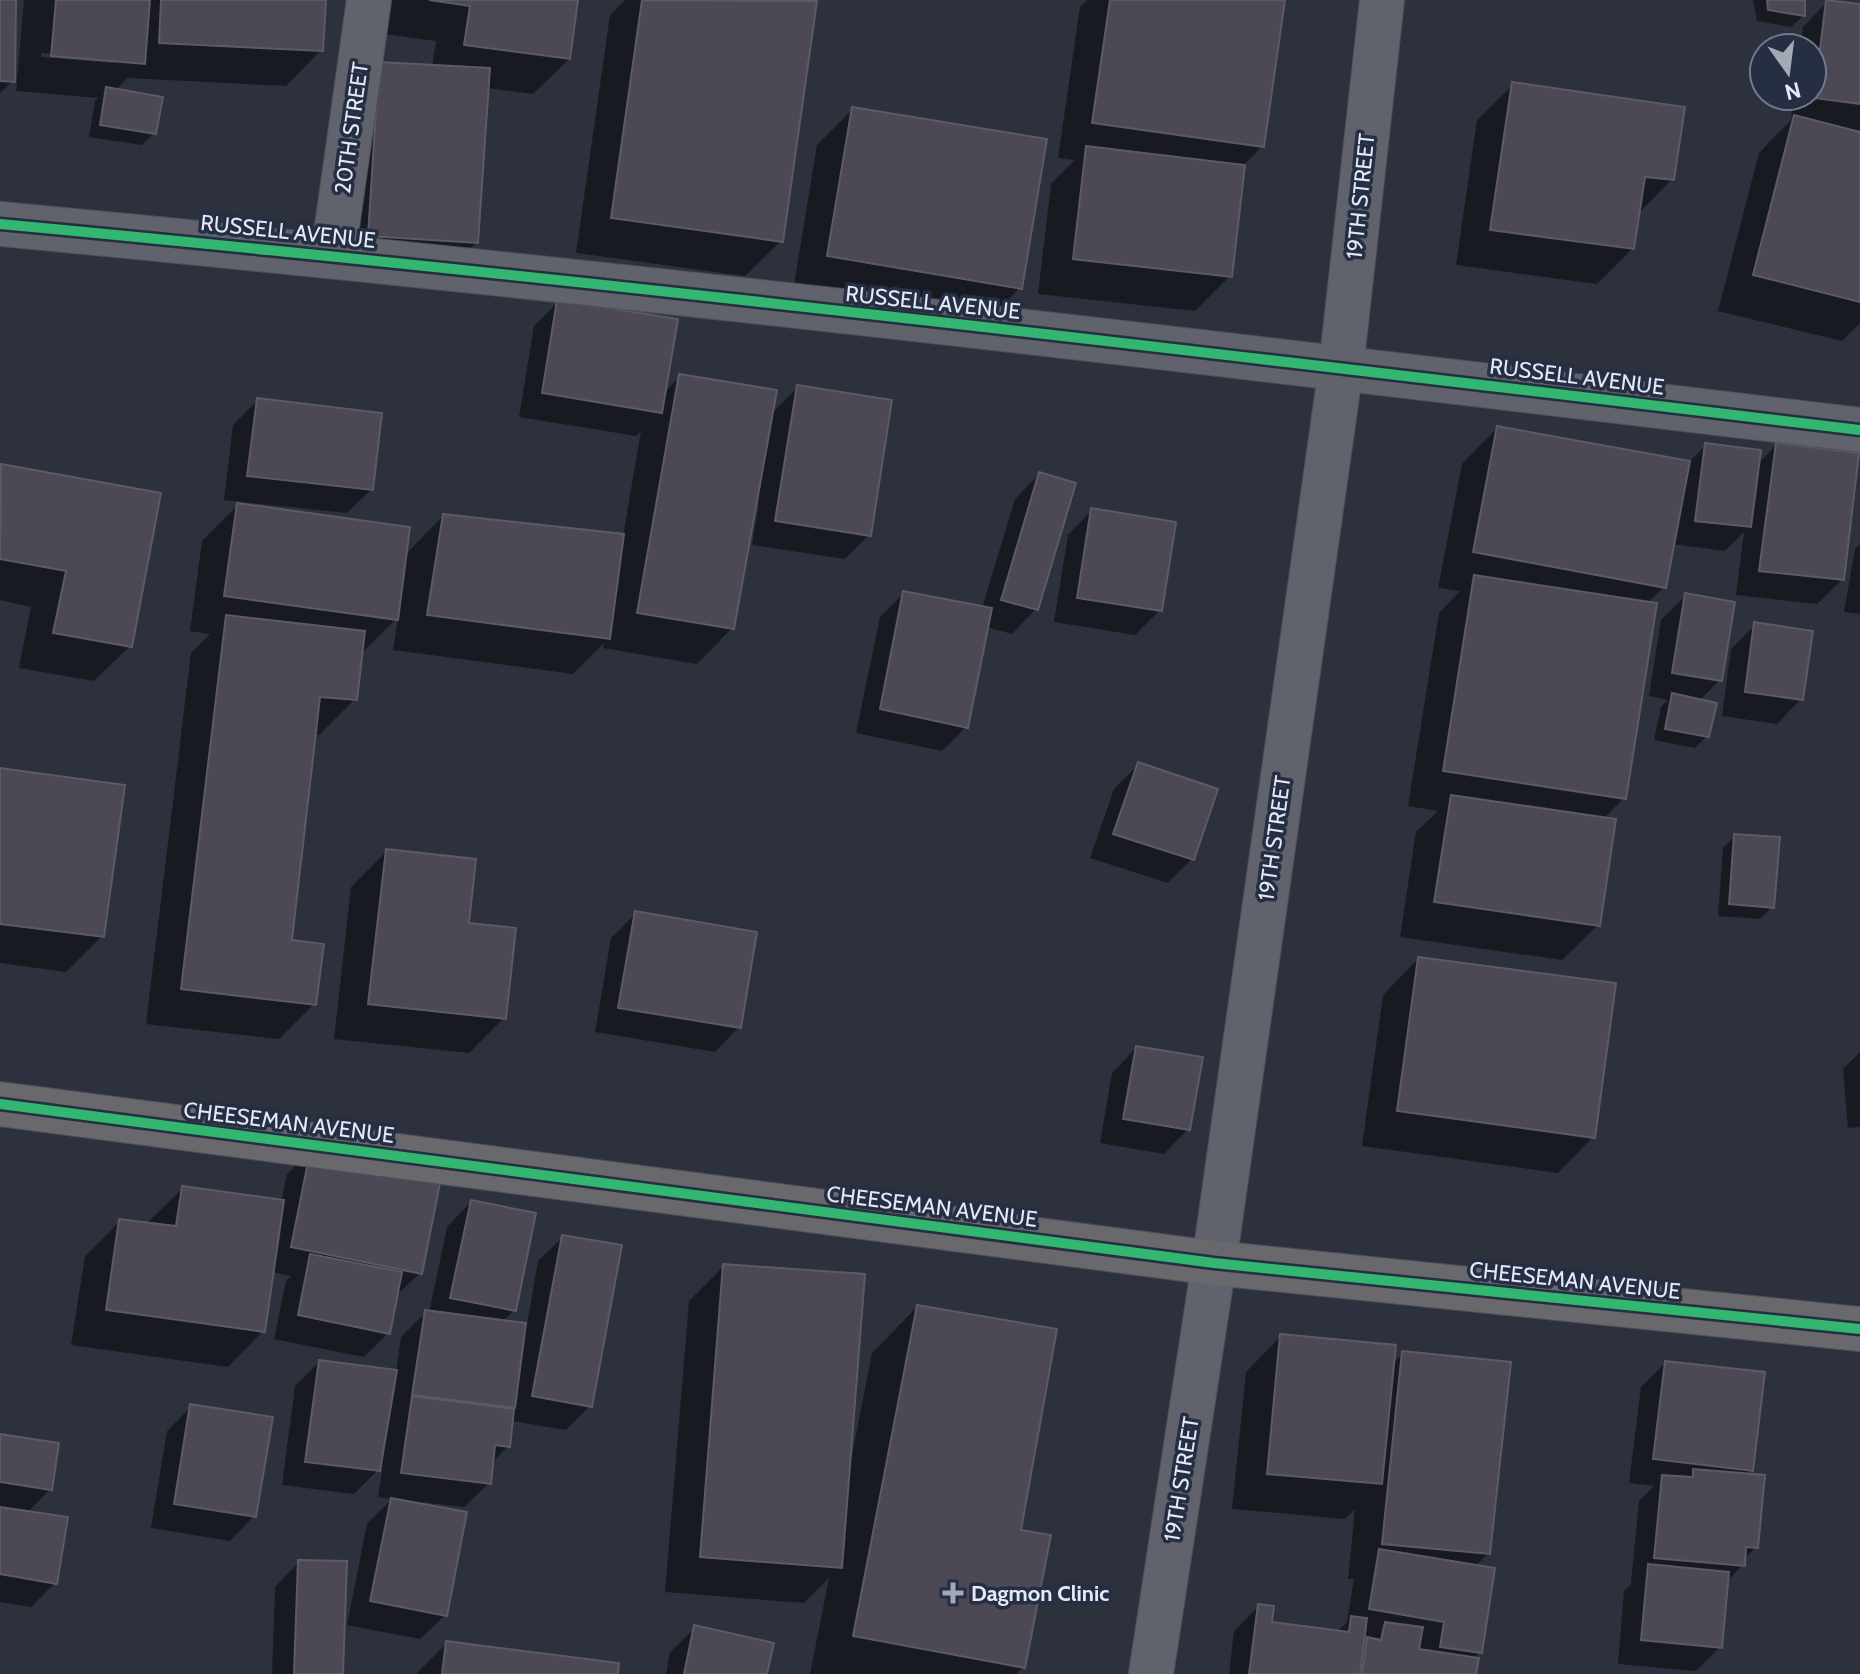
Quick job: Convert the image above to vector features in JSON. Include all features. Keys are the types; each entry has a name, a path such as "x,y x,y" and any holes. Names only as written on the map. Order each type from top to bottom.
{"street":[{"name":"20TH STREET","path":"333,255 369,0"},
{"name":"19TH STREET","path":"1151,1674 1214,1263 1341,368 1382,0"},
{"name":"RUSSELL AVENUE","path":"0,224 333,255 1341,368 1860,430"},
{"name":"CHEESEMAN AVENUE","path":"0,1104 1214,1263 1860,1329"}],"building":[{"path":"0,0 16,0 15,82 0,81"},
{"path":"56,0 150,0 145,64 51,56"},
{"path":"161,0 326,0 323,51 159,43"},
{"path":"429,0 578,0 570,59 464,45 470,6"},
{"path":"642,0 817,1 783,242 611,218"},
{"path":"1110,0 1285,0 1264,147 1092,123"},
{"path":"1767,0 1805,0 1805,16 1768,10"},
{"path":"1826,0 1860,4 1860,104 1828,100 1828,32 1822,32"},
{"path":"379,62 490,68 478,243 368,236"},
{"path":"1512,82 1685,107 1674,180 1645,177 1634,249 1490,230"},
{"path":"106,87 163,97 156,134 100,125"},
{"path":"852,107 1047,139 1022,289 827,256"},
{"path":"1794,115 1860,132 1860,302 1753,275"},
{"path":"1086,146 1245,165 1232,277 1073,259"},
{"path":"557,300 678,319 662,413 542,393"},
{"path":"679,374 777,390 734,629 637,613"},
{"path":"797,385 892,400 871,536 775,521"},
{"path":"257,398 382,413 373,490 247,476"},
{"path":"1497,426 1690,461 1666,588 1473,552"},
{"path":"1705,443 1761,450 1751,527 1695,521"},
{"path":"1776,443 1859,453 1844,580 1759,571"},
{"path":"1,464 161,493 132,647 53,633 66,571 0,559"},
{"path":"1039,472 1076,483 1038,610 1001,600"},
{"path":"237,503 410,527 398,620 224,596"},
{"path":"1091,508 1176,522 1162,611 1077,598"},
{"path":"443,514 624,534 610,639 427,615"},
{"path":"1474,575 1657,603 1626,799 1443,771"},
{"path":"903,591 992,608 968,728 880,709"},
{"path":"1685,593 1735,602 1722,681 1672,673"},
{"path":"226,615 365,631 357,700 320,697 292,940 324,944 316,1005 181,989"},
{"path":"1754,622 1813,631 1803,700 1745,692"},
{"path":"1672,693 1717,703 1709,737 1665,729"},
{"path":"1138,762 1218,789 1194,860 1113,834"},
{"path":"0,768 125,785 104,937 0,924"},
{"path":"1451,795 1616,819 1600,926 1434,902"},
{"path":"1734,834 1780,837 1774,908 1729,904"},
{"path":"386,849 476,859 469,923 516,928 506,1019 368,1004"},
{"path":"635,911 757,932 741,1028 618,1008"},
{"path":"1418,957 1616,983 1595,1138 1397,1111"},
{"path":"1136,1046 1203,1057 1190,1130 1123,1119"},
{"path":"311,1147 442,1173 422,1274 291,1247"},
{"path":"182,1186 284,1200 265,1332 106,1310 119,1219 176,1226"},
{"path":"471,1200 536,1213 516,1311 450,1298"},
{"path":"562,1235 622,1245 592,1407 532,1396"},
{"path":"310,1254 402,1272 390,1334 298,1315"},
{"path":"723,1264 865,1274 842,1568 700,1557"},
{"name":"Dagmon Clinic","path":"917,1305 1057,1329 1021,1530 1051,1535 1025,1668 853,1636"},
{"path":"425,1310 526,1323 515,1408 412,1395"},
{"path":"1280,1334 1396,1345 1382,1484 1267,1474"},
{"path":"1402,1351 1511,1362 1490,1554 1382,1544"},
{"path":"319,1360 397,1370 380,1471 305,1462"},
{"path":"1665,1361 1765,1372 1753,1471 1653,1459"},
{"path":"412,1396 514,1409 510,1447 495,1445 491,1484 401,1473"},
{"path":"190,1404 273,1417 256,1517 174,1504"},
{"path":"0,1434 59,1443 52,1490 0,1482"},
{"path":"1693,1469 1765,1475 1758,1548 1746,1547 1745,1566 1654,1558 1662,1475 1693,1477"},
{"path":"391,1498 467,1512 447,1616 370,1601"},
{"path":"0,1507 68,1517 57,1584 0,1574"},
{"path":"1379,1549 1495,1568 1482,1653 1440,1647 1444,1622 1369,1609"},
{"path":"298,1560 347,1561 343,1674 294,1674"},
{"path":"1648,1564 1729,1572 1722,1648 1641,1640"},
{"path":"1258,1604 1274,1606 1272,1622 1349,1632 1351,1616 1367,1618 1360,1674 1249,1674"},
{"path":"1385,1622 1423,1627 1419,1649 1479,1658 1476,1674 1362,1674 1367,1637 1381,1640"},
{"path":"694,1625 774,1643 767,1674 684,1674"},
{"path":"446,1641 619,1663 618,1674 442,1674"}],"cycle path":[{"path":"0,224 698,295 1860,430"},
{"path":"0,1104 1214,1263 1860,1329"}],"place":[{"name":"Dagmon Clinic","path":"953,1593"}]}
